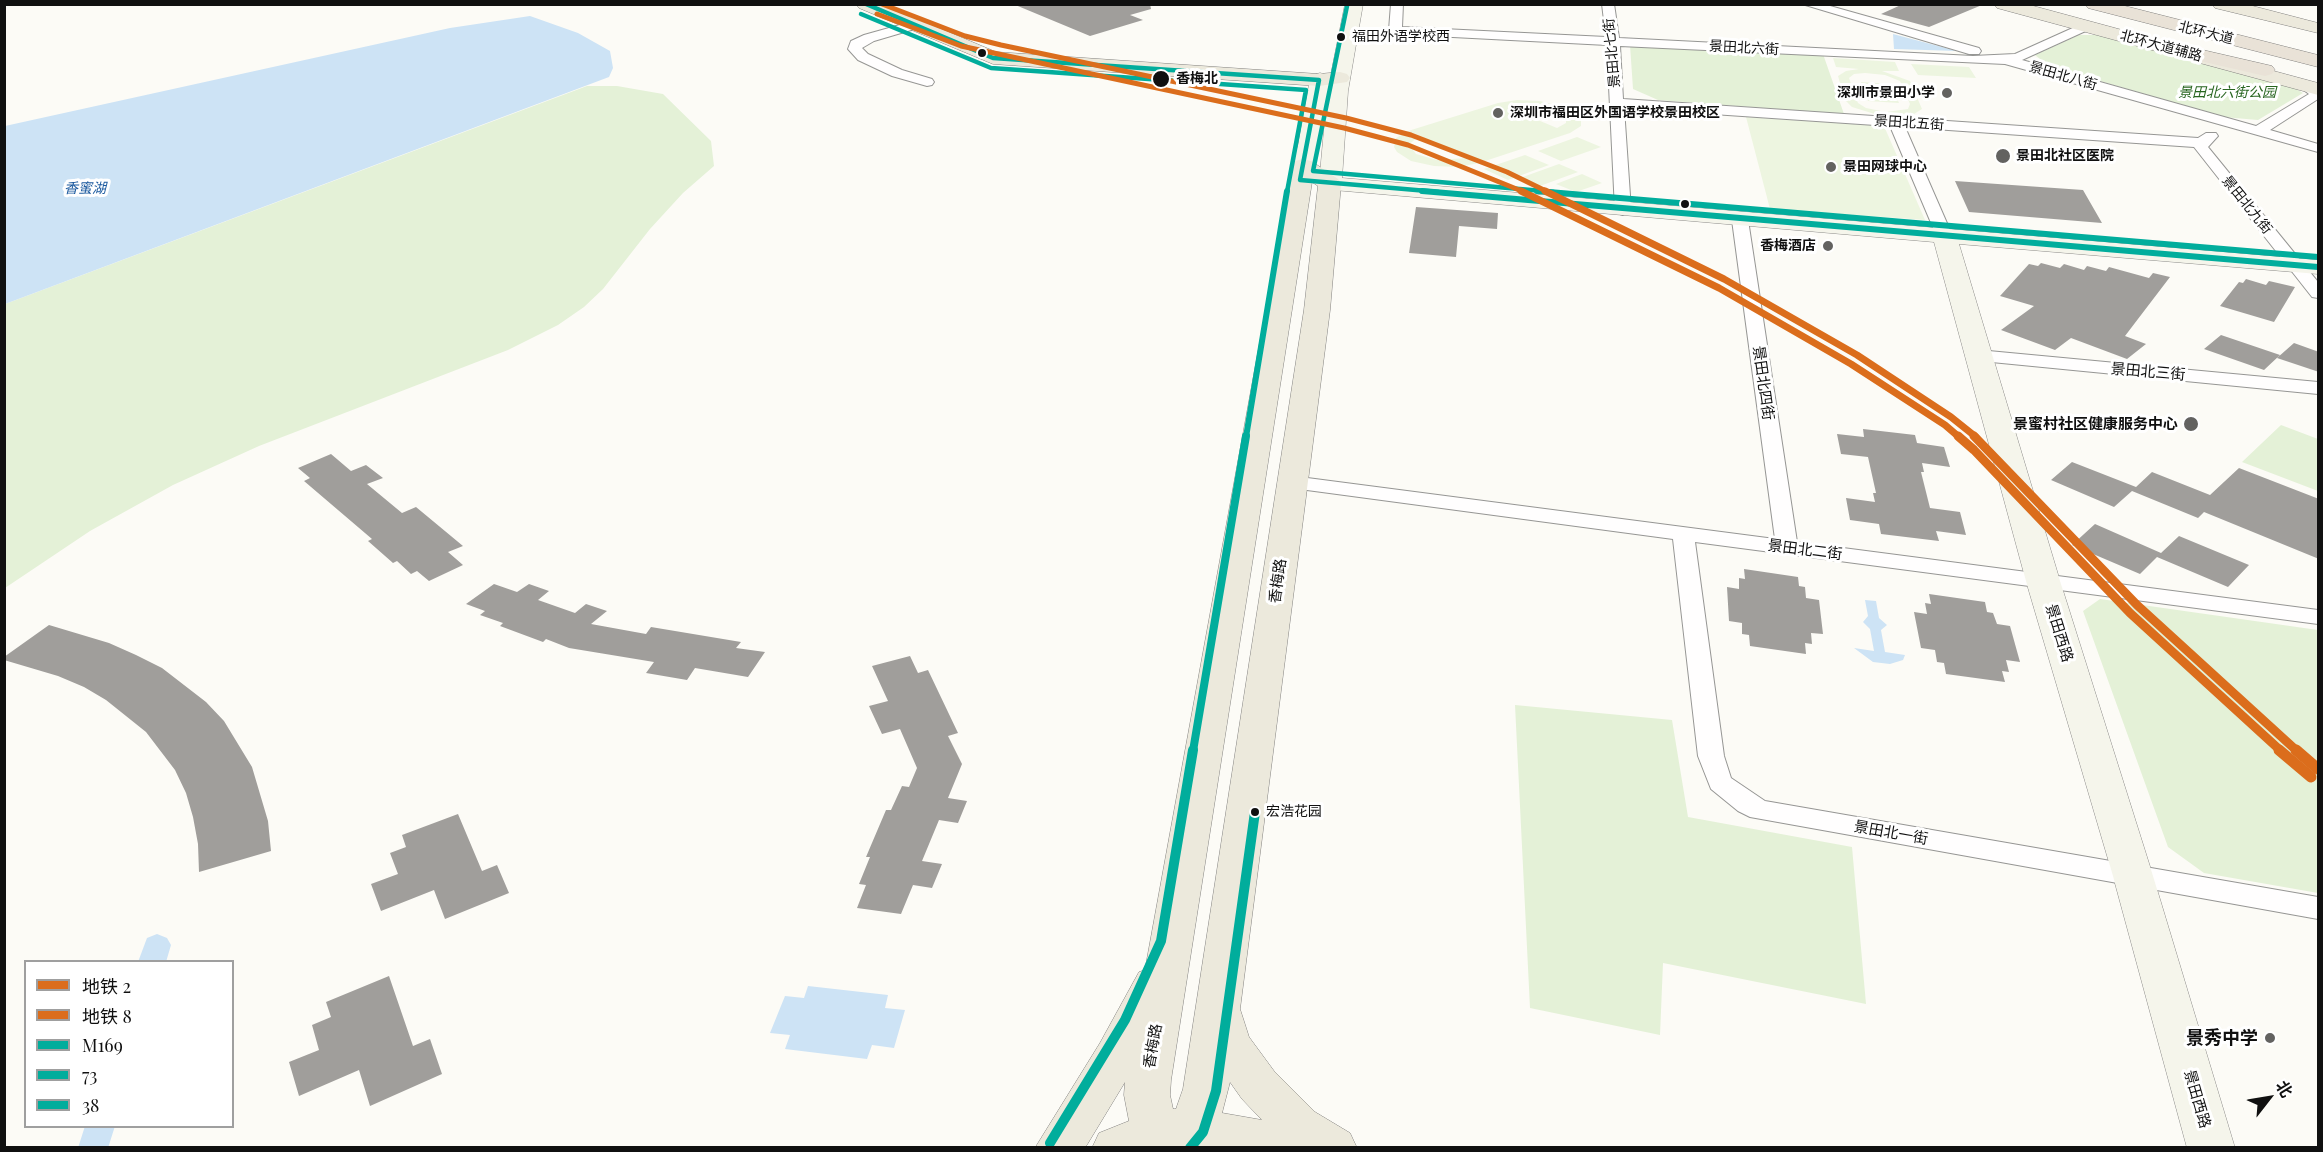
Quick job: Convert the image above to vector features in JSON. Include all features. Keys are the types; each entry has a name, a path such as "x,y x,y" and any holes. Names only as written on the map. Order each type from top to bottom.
{"highway":[{"name":"北环大道","path":"2094,4 2319,62"},
{"name":"北环大道","path":"2134,4 2319,50"},
{"path":"2194,54 2314,84"}],"main road":[{"path":"865,4 993,58 1327,77"},
{"path":"906,4 1017,50 1327,77"},
{"name":"北环大道辅路","path":"2003,4 2194,54"},
{"path":"2221,4 2319,28"},
{"name":"香梅路","path":"1311,177 1317,310 1206,1089 1161,1140 1149,1107 1148,1080 1277,311 1311,177"},
{"path":"1277,311 1283,305 1294,302 1308,304 1317,310"},
{"path":"1059,1148 1128,1035 1156,980 1170,944"},
{"path":"1217,1005 1227,1038 1248,1073 1298,1126 1333,1148"},
{"path":"1161,1140 1299,1148"}],"street":[{"name":"香梅路","path":"1311,177 1337,4"},
{"name":"香梅路","path":"1311,177 1309,145 1327,77 1354,4"},
{"name":"景田北六街","path":"1397,4 1395,30 2005,60 2027,54 2086,26"},
{"name":"景田北七街","path":"1608,4 1623,210"},
{"name":"景田北八街","path":"1808,4 2319,148"},
{"path":"914,25 869,38 856,45 855,49 863,57 897,73 927,82"},
{"path":"2258,131 2316,95 2314,84"},
{"name":"景田北五街","path":"1617,103 2201,143"},
{"name":"景田西路","path":"1896,122 1945,237 2043,581 2133,876 2211,1148"},
{"path":"2201,143 2229,123"},
{"name":"景田北九街","path":"2201,143 2204,150 2307,266 2319,293"},
{"path":"1311,177 1623,210 2307,266"},
{"name":"景田北四街","path":"1735,219 1780,546"},
{"name":"景田北三街","path":"1978,356 2319,388"},
{"name":"景田北二街","path":"1292,482 2319,617"},
{"name":"景田北一街","path":"1683,534 1711,756 1720,783 1736,797 1759,810 2319,908"}],"green space":[{"name":"景田北六街公园","path":"2079,35 2099,35 2291,86 2303,93 2258,120 2223,117 2049,66 2035,55"},
{"path":"1630,45 1823,54 1844,114 1658,100 1633,89"},
{"path":"1833,58 1895,62 1899,71 1882,71 1910,81 1922,109 1914,114 1898,117 1878,115 1852,107 1845,100 1838,76 1846,71 1859,69 1836,67","holes":["1865,73 1885,75 1900,81 1910,104 1908,109 1886,112 1866,108 1858,103 1849,78 1854,74"]},
{"path":"1911,64 1969,67 1976,78 1918,75"},
{"path":"1861,82 1891,84 1899,103 1868,101"},
{"path":"587,86 617,86 663,94 711,141 714,166 683,193 650,229 603,289 584,307 558,325 508,350 259,446 173,485 90,531 5,588 5,304"},
{"path":"1517,100 1540,101 1570,109 1581,117 1581,126 1570,133 1479,163 1458,167 1434,166 1411,161 1397,152 1394,147 1396,138 1408,131 1498,103","holes":["1530,105 1559,112 1566,117 1566,123 1557,128 1509,108","1420,136 1467,157 1467,158 1437,160 1416,154 1409,144"]},
{"name":"景田网球中心","path":"1746,117 1884,126 1925,220 1770,209"},
{"path":"1577,137 1601,147 1561,161 1538,151"},
{"path":"1525,155 1549,165 1508,180 1484,169"},
{"path":"1559,164 1578,172 1540,186 1520,178"},
{"path":"1582,174 1602,183 1576,192 1556,184"},
{"path":"2281,425 2318,439 2318,491 2242,462"},
{"path":"2100,599 2318,630 2318,893 2204,873 2168,847 2083,611"},
{"path":"1515,705 1672,720 1688,817 1852,847 1866,1004 1663,963 1660,1035 1530,1008"}],"water":[{"name":"香蜜湖","path":"530,16 578,33 610,51 613,68 609,77 5,304 5,126 450,28"},
{"path":"1893,34 1957,51 1894,49"},
{"path":"1865,600 1876,601 1879,618 1887,625 1881,630 1885,652 1905,655 1903,660 1890,664 1873,662 1854,648 1874,651 1870,629 1863,622 1868,616"},
{"path":"808,986 888,995 885,1008 905,1010 894,1048 872,1045 867,1059 785,1049 790,1035 770,1033 785,996 804,998"}],"building":[{"path":"1013,4 1150,4 1151,9 1130,15 1143,20 1090,36"},
{"path":"1903,4 1982,5 1929,27 1881,14"},
{"path":"1955,181 2083,190 2102,223 1969,212"},
{"path":"1416,207 1498,213 1497,229 1459,226 1456,257 1409,253"},
{"path":"2041,263 2060,268 2064,264 2084,270 2087,266 2106,271 2109,267 2149,278 2153,273 2170,277 2125,336 2146,344 2127,359 2071,338 2055,350 2001,330 2034,306 2000,296 2029,264 2038,266"},
{"path":"2246,279 2266,285 2269,281 2295,287 2274,322 2220,306 2239,282 2243,283"},
{"path":"2221,335 2280,355 2264,370 2204,349"},
{"path":"2294,343 2319,352 2319,372 2277,358"},
{"path":"1863,429 1915,435 1917,443 1944,447 1950,467 1922,463 1924,472 1921,472 1930,508 1960,512 1966,535 1936,531 1939,541 1881,534 1879,524 1850,520 1846,498 1875,502 1873,493 1876,493 1868,457 1841,454 1837,434 1864,437"},
{"path":"331,454 351,471 366,465 383,478 367,484 402,513 416,507 463,546 448,552 463,565 429,581 417,571 411,574 397,561 393,563 368,541 372,539 304,481 310,478 298,468"},
{"path":"2072,462 2136,487 2152,472 2210,495 2239,468 2319,499 2319,559 2204,512 2198,518 2132,491 2114,507 2051,480"},
{"path":"2095,524 2161,553 2179,536 2249,565 2228,587 2157,557 2140,574 2072,545"},
{"path":"1744,569 1798,577 1799,586 1805,587 1806,598 1819,600 1823,634 1811,633 1812,644 1805,643 1806,654 1750,646 1749,635 1742,634 1742,623 1729,621 1727,587 1739,589 1739,578 1745,579"},
{"path":"494,584 517,592 529,584 549,591 538,600 575,613 586,604 607,611 591,624 646,634 651,627 741,642 736,648 765,652 748,677 695,668 687,680 646,673 654,662 569,648 546,639 543,642 500,626 503,623 480,615 485,611 466,604"},
{"path":"1929,594 1985,602 1987,612 1993,613 1997,624 2010,626 2020,662 2006,660 2009,672 2002,671 2005,682 1946,674 1944,663 1937,662 1935,650 1921,648 1914,612 1927,614 1925,603 1931,604"},
{"path":"49,625 109,643 136,655 162,668 206,702 224,721 252,767 268,821 271,851 199,872 198,844 186,793 175,770 146,732 106,700 84,687 58,676 4,660 4,657"},
{"path":"910,656 918,673 928,670 958,733 948,736 962,764 948,798 967,801 958,823 939,820 922,861 942,864 932,888 913,885 901,914 857,908 866,885 859,884 870,857 866,857 886,810 891,810 902,786 909,787 917,768 900,729 882,734 869,706 888,701 872,666"},
{"path":"458,814 482,871 497,865 509,893 445,919 434,890 381,911 371,884 398,874 390,853 406,847 402,835"},
{"path":"389,976 413,1046 430,1039 442,1074 370,1106 359,1070 299,1096 289,1062 319,1050 312,1025 331,1017 326,1002"}],"waterway":[{"path":"153,960 157,945"},
{"path":"93,1148 99,1128"}],"metro line":[{"name":"2","path":"882,4 965,36 1001,45 1346,118 1411,135 1507,172 1724,279 1857,355 1951,417 1981,442 2137,605 2251,711 2318,769"},
{"name":"8","path":"877,14 961,46 1344,128 1408,145 1503,182 1719,288 1851,364 1945,425 1974,450 2130,613 2244,719 2311,777"}],"transit line":[{"name":"M169","path":"866,4 993,58 1319,80 1300,180 1945,237 2318,267"},
{"name":"38","path":"1347,6 1313,171 1946,227 2318,257"},
{"name":"73","path":"861,14 991,68 1306,90 1282,220 1161,941 1125,1020 1050,1143"},
{"name":"73","path":"1190,1148 1203,1132 1216,1091 1255,812"}],"place":[{"name":"福田外语学校西","path":"1341,37"},
{"name":"香梅北","path":"1161,79"},
{"name":"深圳市景田小学","path":"1947,93"},
{"name":"深圳市福田区外国语学校景田校区","path":"1498,113"},
{"name":"景田北社区医院","path":"2003,156"},
{"name":"景田网球中心","path":"1831,167"},
{"name":"香梅酒店","path":"1828,246"},
{"name":"景蜜村社区健康服务中心","path":"2191,424"},
{"name":"宏浩花园","path":"1255,812"},
{"name":"景秀中学","path":"2270,1038"}]}
